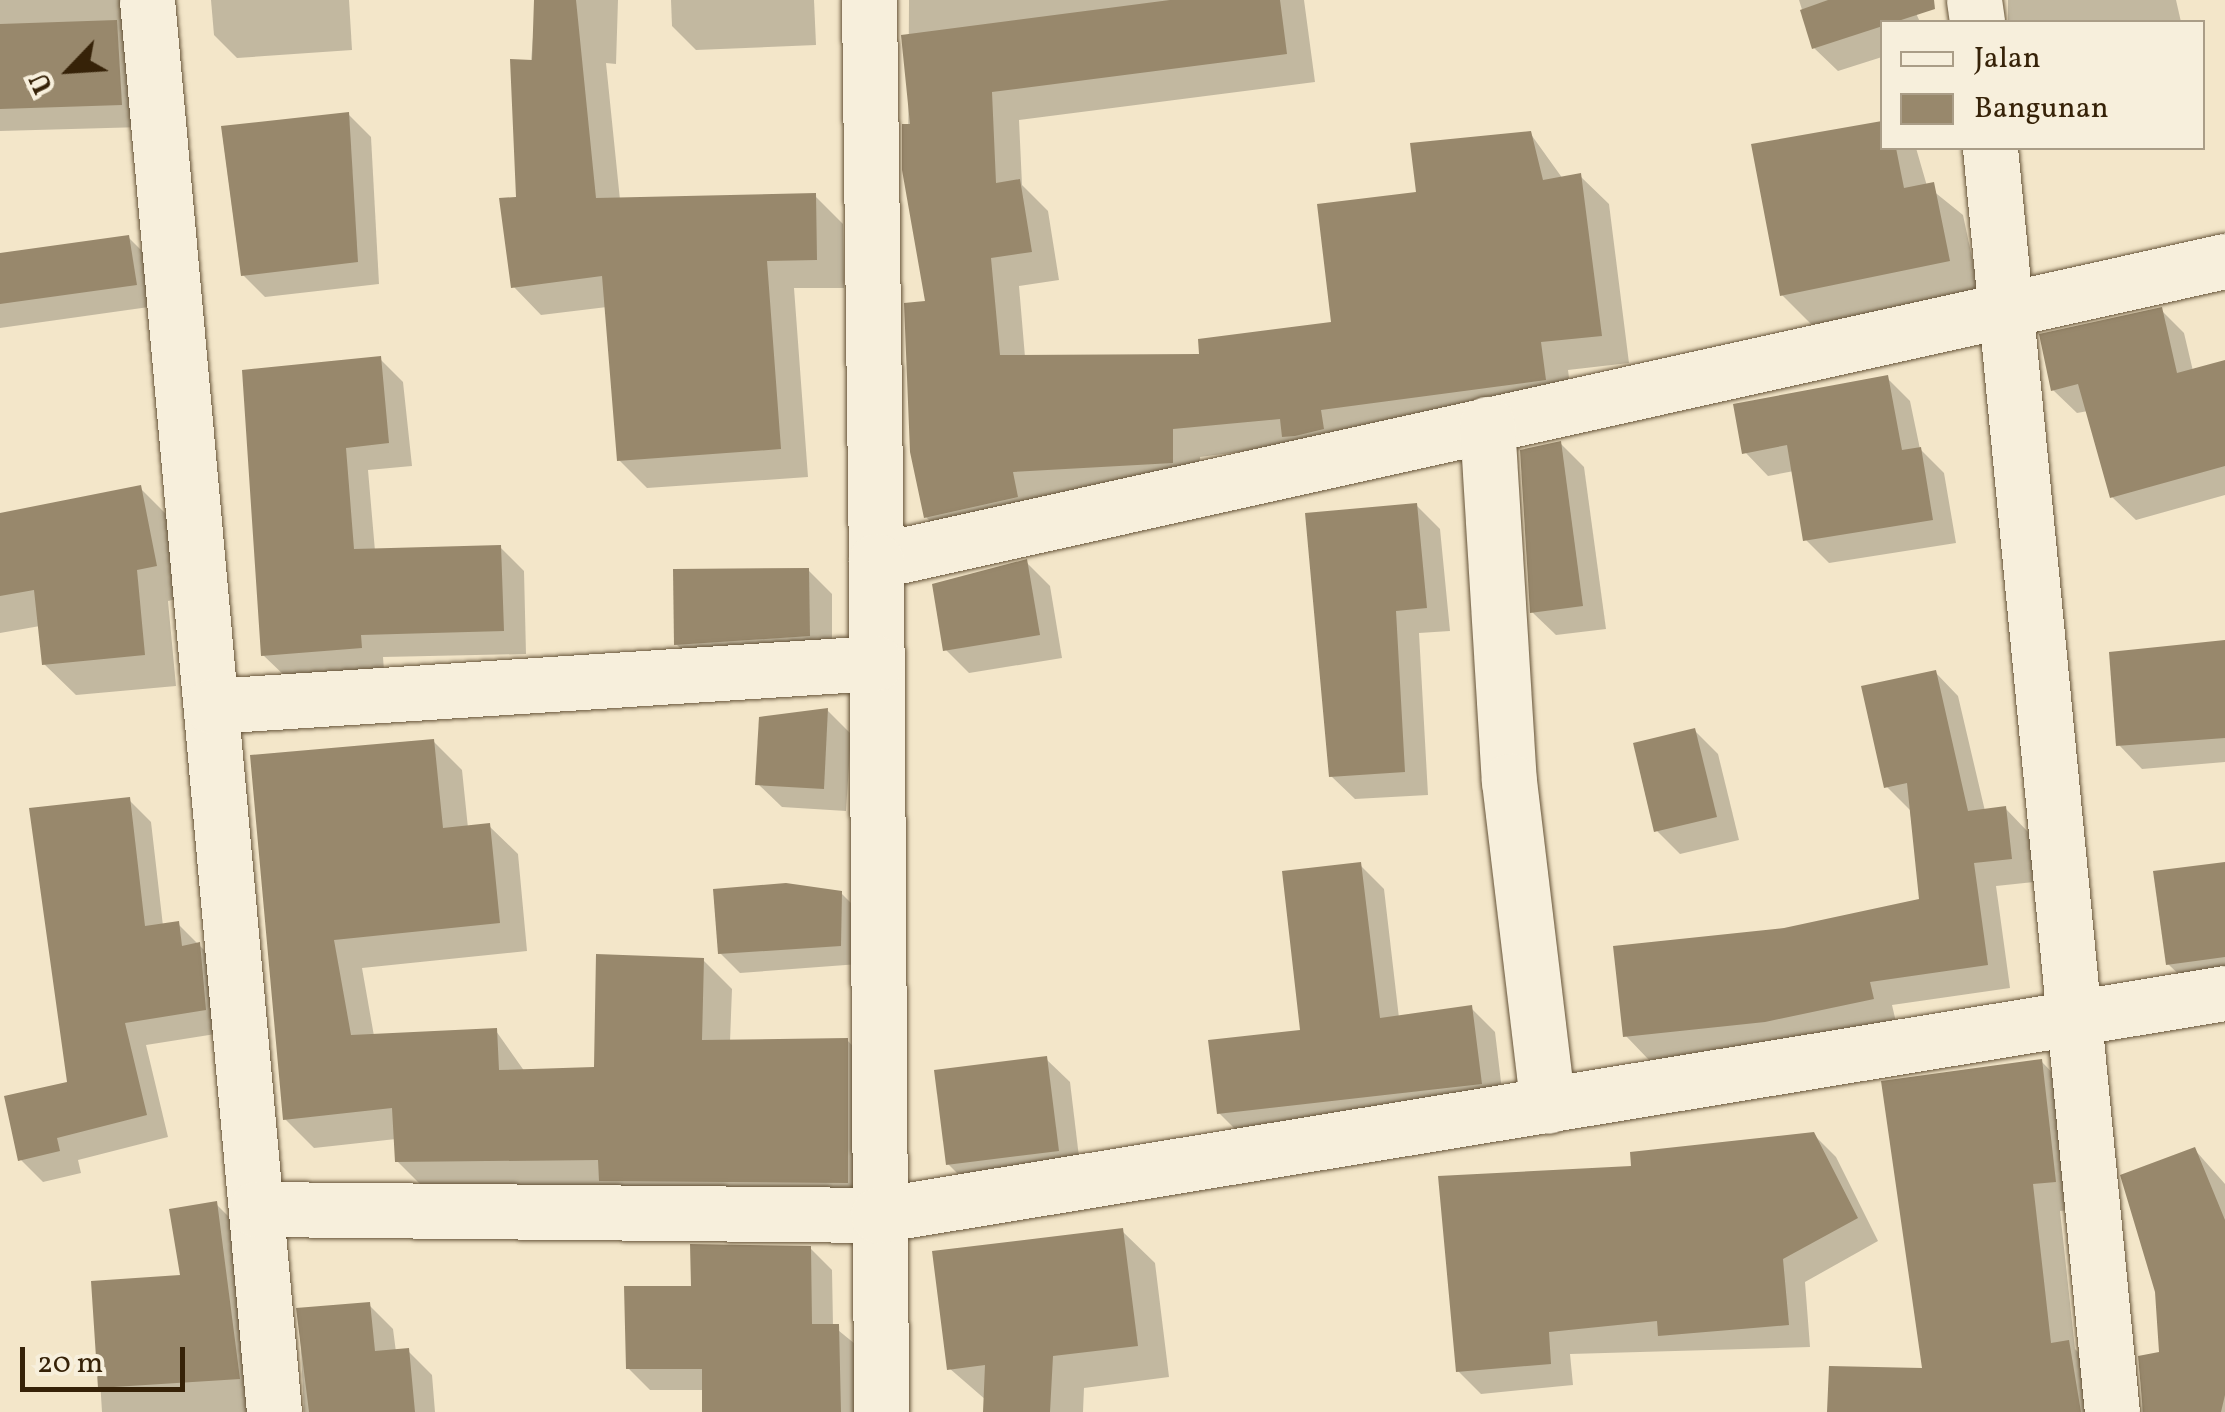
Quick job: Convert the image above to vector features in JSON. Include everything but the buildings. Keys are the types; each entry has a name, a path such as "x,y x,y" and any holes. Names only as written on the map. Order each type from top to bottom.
{"street":[{"path":"148,0 274,1412"},
{"path":"869,0 882,1412"},
{"path":"1990,150 2067,1023 2112,1412"},
{"path":"876,560 2225,261"},
{"path":"1487,424 1509,781 1548,1106"},
{"path":"212,706 876,663"},
{"path":"256,1209 878,1215 2067,1023 2225,992"}]}
